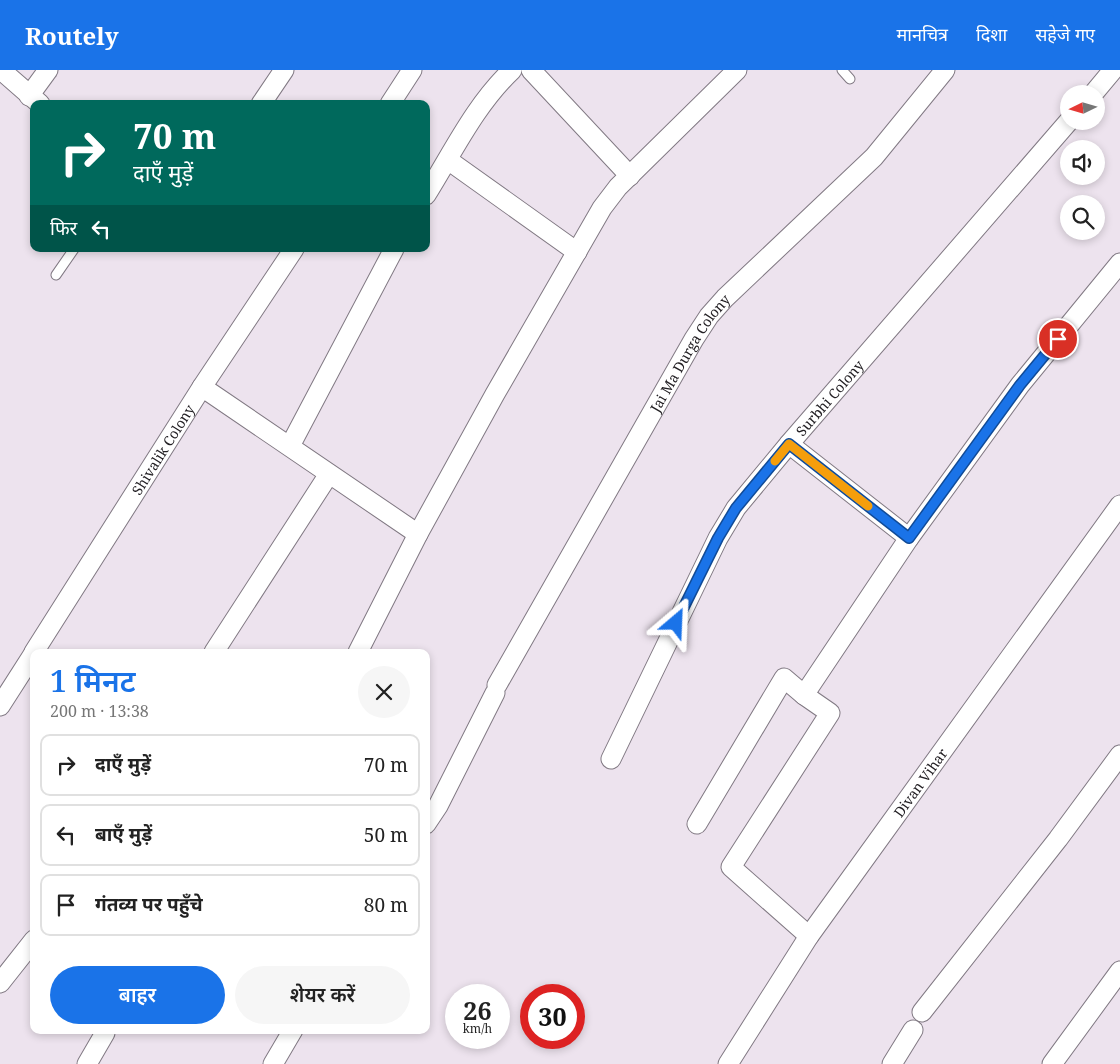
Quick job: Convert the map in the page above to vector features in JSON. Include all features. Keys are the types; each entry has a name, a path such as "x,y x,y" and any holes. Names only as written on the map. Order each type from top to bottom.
{"street":[{"path":"0,70 35,100 48,70"},
{"path":"264,100 284,70"},
{"path":"393,100 412,70"},
{"path":"430,189 476,112 512,70"},
{"path":"531,70 630,176"},
{"name":"Jai Ma Durga Colony","path":"430,818 438,806 496,689 709,316 732,291 874,157 945,70"},
{"path":"1101,85 1114,70"},
{"path":"360,649 418,534 602,208 618,187 725,74"},
{"name":"Surbhi Colony","path":"611,759 718,538 736,508 789,444 1061,130"},
{"path":"448,160 577,252"},
{"name":"Shivalik Colony","path":"37,649 202,387 292,252"},
{"path":"290,446 392,252"},
{"path":"804,695 909,538 1020,385 1120,263"},
{"path":"202,387 418,534"},
{"path":"789,444 909,538"},
{"path":"216,649 329,474"},
{"name":"Divan Vihar","path":"728,1064 810,936 1120,505"},
{"name":"Shivalik Colony","path":"0,706 30,659"},
{"path":"697,824 784,678 830,713 731,866 810,936"},
{"path":"922,1012 1058,839 1120,755"},
{"path":"0,983 30,945"},
{"path":"1052,1064 1120,971"},
{"path":"892,1064 913,1030"},
{"path":"87,1064 105,1034"},
{"path":"273,1064 291,1034"}],"lane":[{"path":"842,70 850,79"},
{"path":"56,274 72,252"}],"slow traffic":[{"path":"775,461 789,444 868,506"}],"route":[{"path":"676,623 718,538 736,508 789,444 909,538 1020,385 1058,339"}]}
